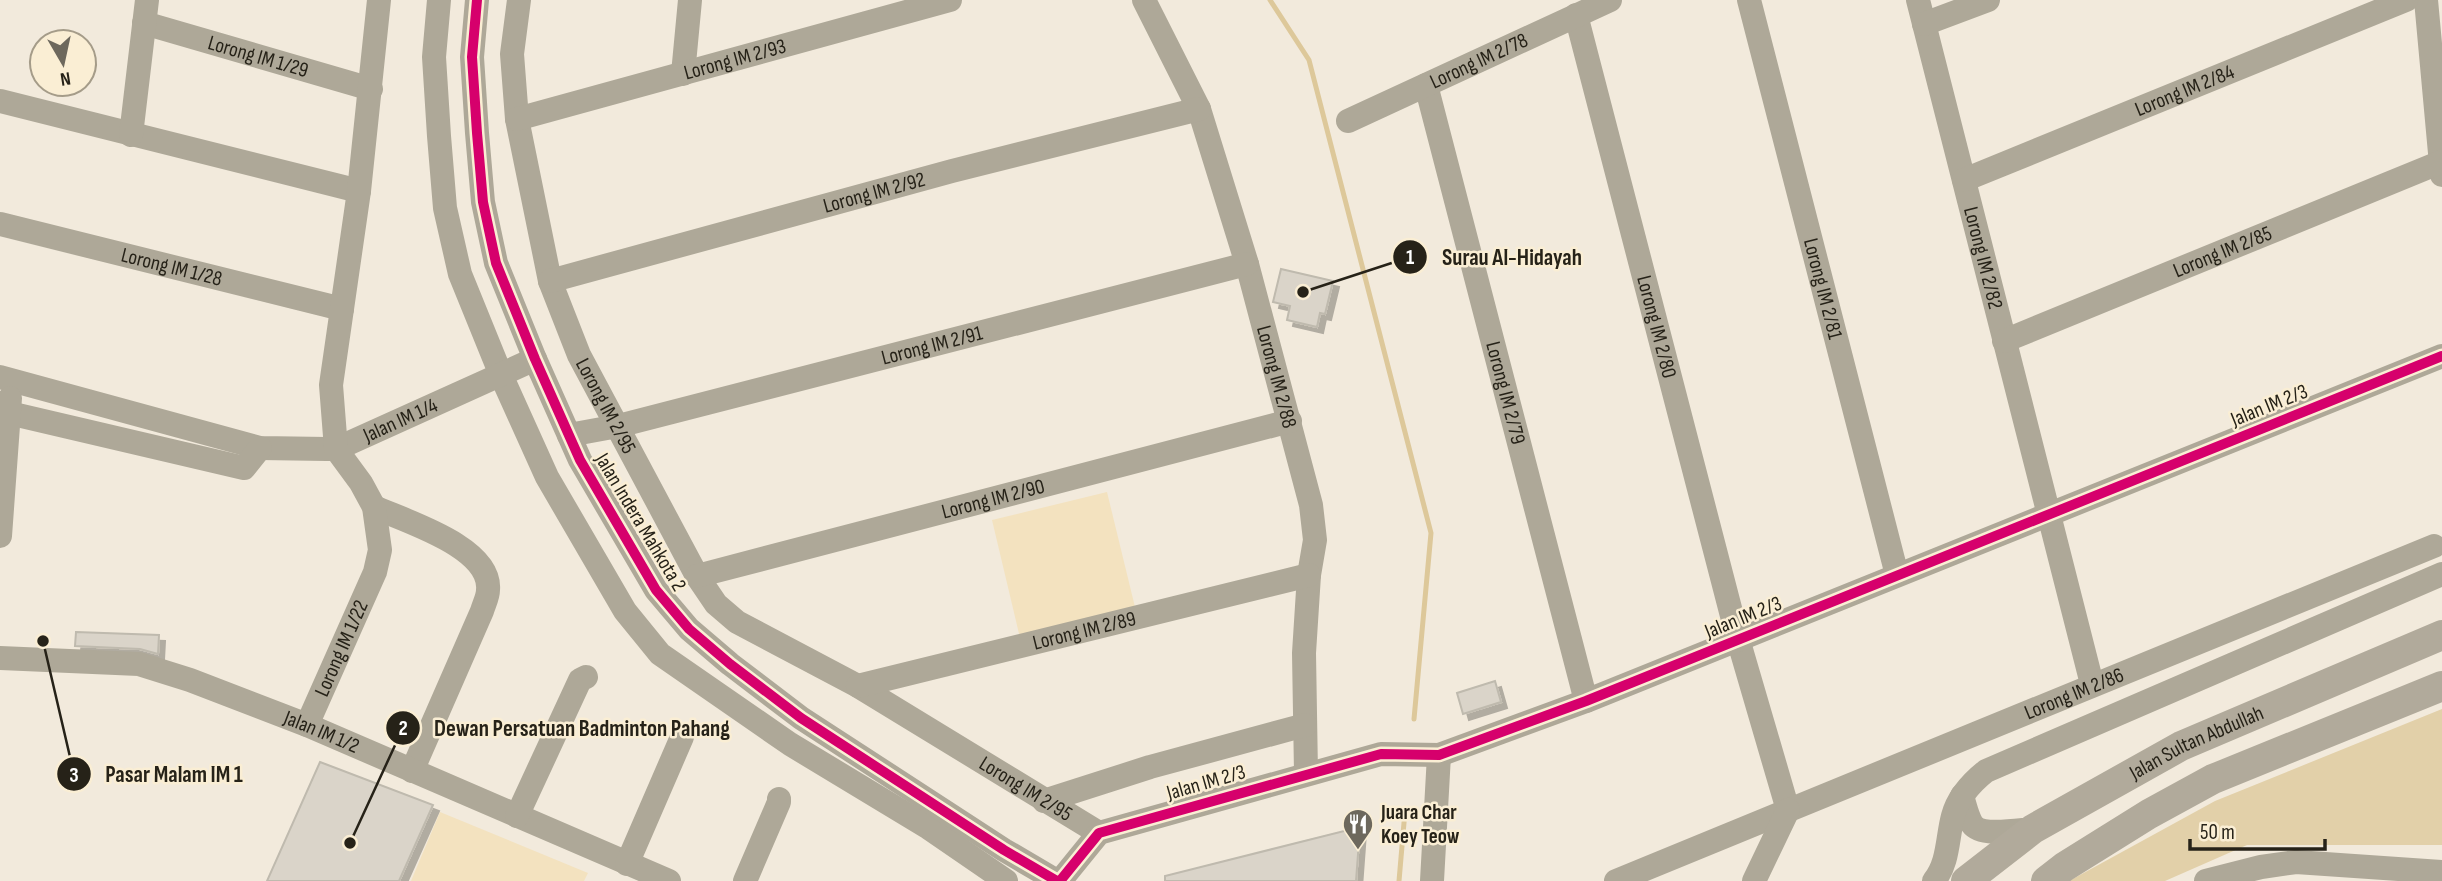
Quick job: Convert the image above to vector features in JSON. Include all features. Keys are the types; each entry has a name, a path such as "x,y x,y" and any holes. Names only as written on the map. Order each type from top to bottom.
{"main road":[{"name":"Jalan Sultan Abdullah","path":"1966,881 2033,829 2181,746 2442,635"},
{"name":"Jalan Sultan Abdullah","path":"2046,881 2138,821 2213,779 2442,686"}],"street":[{"path":"379,0 359,191 331,385 337,449 374,507 456,543 474,558 486,575 488,590 482,611 412,771"},
{"path":"439,0 434,57 446,208 460,274 500,375 547,477 625,611 660,654 790,744 929,828 1006,881"},
{"name":"Jalan Indera Mahkota 2","path":"477,0 472,57 483,202 496,263 580,460 656,590 689,629 801,718 993,843 1059,881"},
{"name":"Lorong IM 2/95","path":"519,0 512,54 517,119 550,281 579,355 697,576 716,604 737,622 858,686 1099,833"},
{"path":"682,74 690,0"},
{"name":"Lorong IM 2/93","path":"517,119 950,0"},
{"name":"Lorong IM 2/88","path":"1144,0 1199,109 1247,264 1311,505 1315,540 1309,575 1304,653 1306,773"},
{"name":"Lorong IM 2/78","path":"1348,121 1609,0"},
{"name":"Lorong IM 2/81","path":"1749,0 1897,575"},
{"name":"Lorong IM 2/82","path":"1918,0 2092,684"},
{"path":"1924,24 1988,0"},
{"name":"Lorong IM 2/84","path":"1964,180 2406,0"},
{"path":"2426,0 2441,168"},
{"path":"131,135 146,12"},
{"name":"Lorong IM 1/29","path":"146,12 371,89"},
{"name":"Lorong IM 2/80","path":"1576,15 1738,639 1788,810"},
{"name":"Lorong IM 2/79","path":"1426,85 1586,701"},
{"path":"0,101 359,191"},
{"name":"Lorong IM 2/92","path":"550,281 952,171 1199,109"},
{"name":"Lorong IM 2/85","path":"2004,341 2441,168"},
{"name":"Lorong IM 1/28","path":"0,224 342,309"},
{"name":"Lorong IM 2/91","path":"569,435 618,426 1247,264"},
{"name":"Jalan IM 2/3","path":"1099,833 1381,754 1439,755 1586,701 2442,356"},
{"name":"Jalan IM 1/4","path":"6,379 260,448 337,449 535,359"},
{"path":"0,537 9,413 6,379"},
{"path":"9,413 244,468 260,448"},
{"name":"Lorong IM 2/90","path":"697,576 1290,421"},
{"name":"Lorong IM 1/22","path":"307,725 375,572 380,550 374,507"},
{"name":"Lorong IM 2/86","path":"1616,881 2434,546"},
{"path":"1934,881 1943,865 1953,814 1972,782 1986,771 2442,574"},
{"name":"Lorong IM 2/89","path":"858,686 1309,575"},
{"name":"Jalan IM 1/2","path":"0,658 139,664 190,680 307,725 669,881"},
{"path":"517,817 580,680 586,677"},
{"name":"Jalan IM 2/3","path":"1044,801 1150,767 1305,725"},
{"path":"627,864 682,737"},
{"path":"1432,881 1439,755"},
{"path":"1962,796 1971,823 1978,830 1991,832 2033,829"},
{"path":"745,881 779,799"},
{"path":"1754,881 1788,810"},
{"path":"1059,881 1099,833"},
{"path":"2206,881 2261,867 2296,872 2442,872"}],"shaded area":[{"path":"1107,492 1135,607 1020,638 992,520"},
{"path":"2442,709 2442,845 2247,845 2165,881 2069,881 2215,801"},
{"path":"440,812 588,873 584,881 411,881"}],"building":[{"path":"1281,269 1333,281 1325,314 1320,313 1317,327 1287,320 1290,306 1273,302"},
{"path":"76,632 159,635 158,654 140,649 75,646"},
{"path":"1495,681 1501,702 1463,714 1457,693"},
{"path":"320,762 433,805 399,881 267,881"},
{"path":"1360,827 1356,881 1165,881 1165,876"}],"waterway":[{"path":"1270,0 1309,60 1431,533 1414,719"},
{"path":"1399,881 1405,811"}],"cycle path":[{"path":"477,0 472,57 477,133 483,202 496,263 580,460 656,590 689,629 801,718 1004,850 1057,881"},
{"path":"1060,881 1099,833 1381,754 1439,755 1586,701 2442,356"}],"place":[{"name":"Surau Al-Hidayah","path":"1303,292"},
{"name":"Pasar Malam IM 1","path":"43,641"},
{"name":"Dewan Persatuan Badminton Pahang","path":"350,843"},
{"name":"Juara Char Koey Teow","path":"1358,851"}]}
